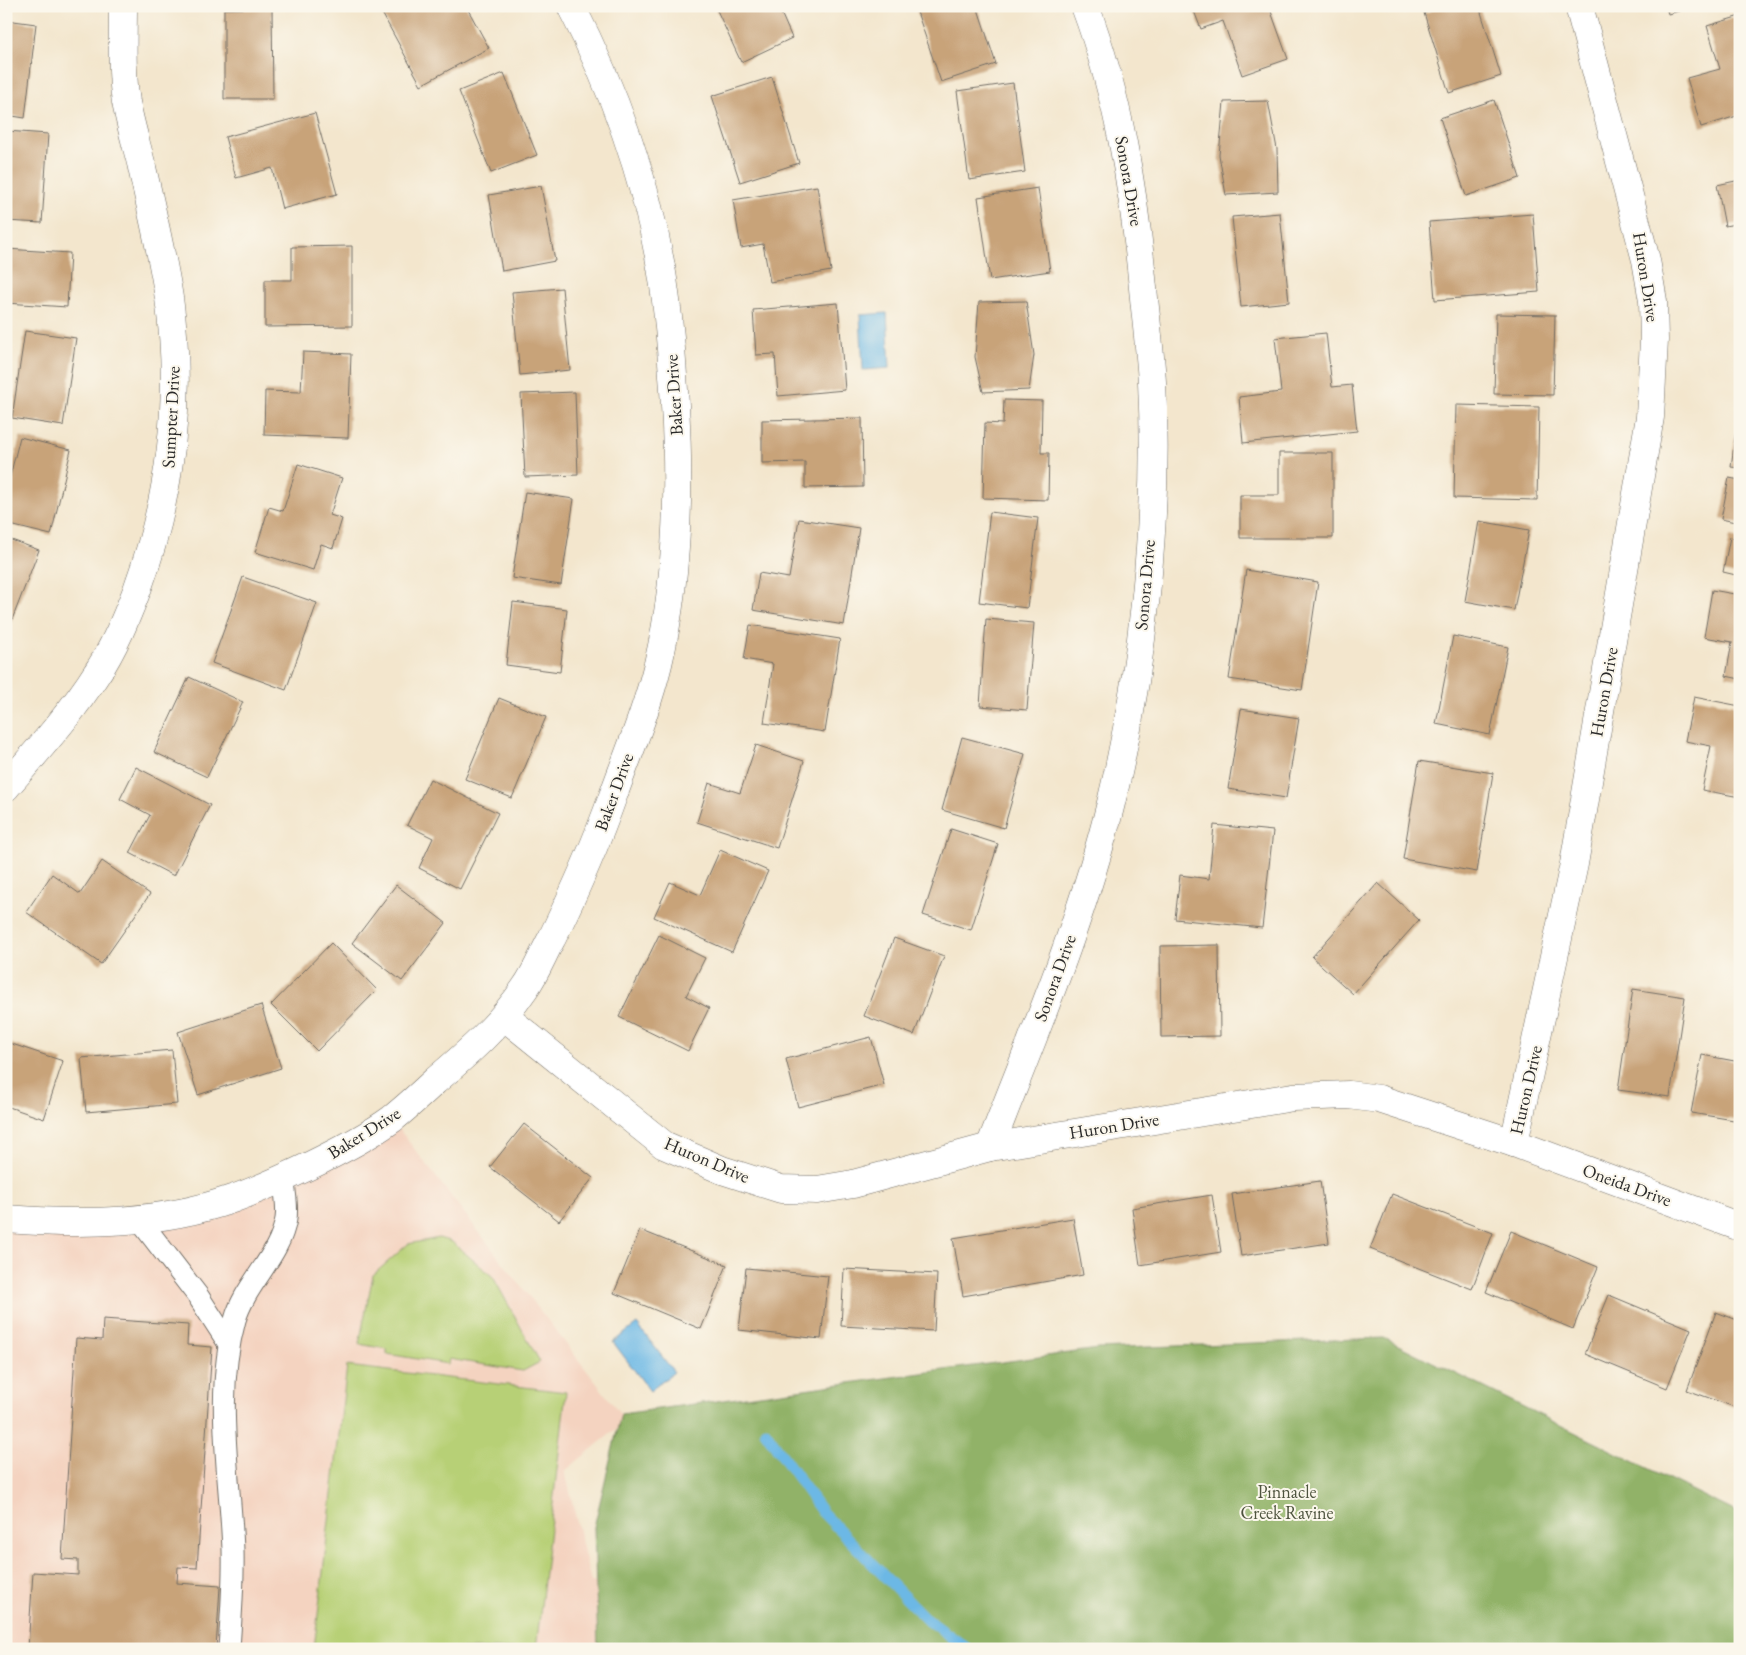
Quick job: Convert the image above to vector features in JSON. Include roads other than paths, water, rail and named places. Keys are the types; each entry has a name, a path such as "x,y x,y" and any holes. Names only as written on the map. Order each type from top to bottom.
{"street":[{"name":"Sumpter Drive","path":"6,788 61,724 93,679 126,619 147,562 163,503 172,444 176,377 169,299 154,221 127,104 122,64 123,6"},
{"name":"Baker Drive","path":"6,1219 98,1222 187,1211 228,1201 283,1178 335,1153 391,1119 472,1049 505,1017 529,984 563,915 600,832 642,716 658,665 668,606 676,530 678,456 669,325 661,266 630,143 608,86 571,6"},
{"name":"Sonora Drive","path":"990,1147 1062,960 1091,874 1111,803 1137,668 1149,550 1152,382 1138,236 1128,162 1111,88 1085,6"},
{"name":"Huron Drive","path":"505,1017 664,1145 722,1170 781,1188 816,1190 853,1184 990,1147 1293,1097 1349,1095 1379,1099 1514,1143 1574,864 1650,417 1654,321 1653,301 1646,260 1579,6"},
{"name":"Oneida Drive","path":"1514,1143 1740,1226"}],"lane":[{"path":"229,1649 233,1550 225,1459 226,1382 229,1344 242,1305 282,1232 287,1204 283,1178"},
{"path":"138,1218 198,1296 229,1344"}],"water":[{"path":"887,313 890,368 863,370 860,315"},
{"path":"637,1324 674,1372 650,1391 613,1342"}],"waterway":[{"path":"765,1431 822,1512 925,1618 968,1649"}],"park label":[{"name":"Pinnacle Creek Ravine","path":"1287,1502"}]}
